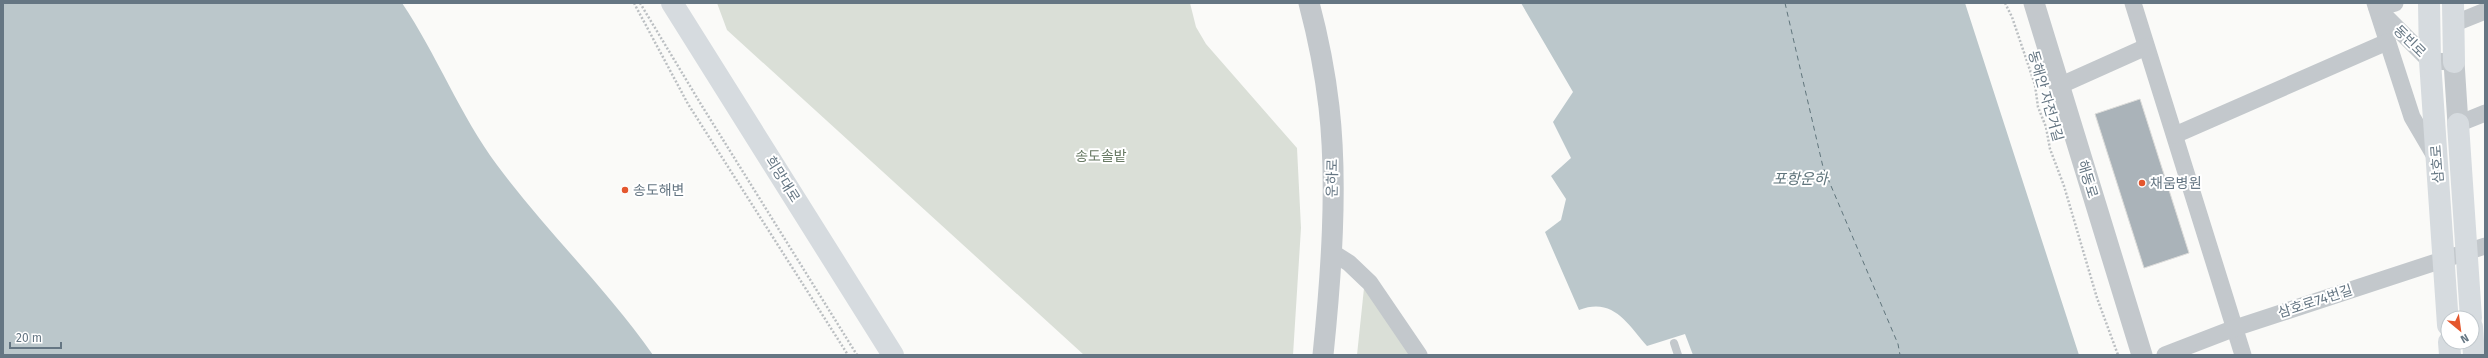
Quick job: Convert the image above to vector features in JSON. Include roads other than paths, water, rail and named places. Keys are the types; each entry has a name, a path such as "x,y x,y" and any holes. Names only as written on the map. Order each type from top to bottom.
{"main road":[{"name":"희망대로","path":"672,3 893,355"},
{"name":"삼호로","path":"2429,3 2430,61 2438,160 2447,310"},
{"name":"삼호로","path":"2453,14 2454,62"},
{"name":"삼호로","path":"2458,124 2476,249 2472,310"}],"street":[{"name":"운하로","path":"1309,3 1330,114 1332,160 1330,251 1322,355"},
{"name":"해동로","path":"2034,3 2142,355"},
{"path":"2132,3 2175,135 2243,355"},
{"path":"2395,3 2376,6 2412,117 2438,160"},
{"name":"동빈로","path":"2376,6 2430,61 2454,62"},
{"path":"2453,14 2485,11"},
{"path":"2175,135 2387,42"},
{"path":"2059,86 2146,47"},
{"name":"삼호로","path":"2454,62 2458,124"},
{"path":"2458,124 2485,114"},
{"name":"삼호로74번길","path":"2166,355 2235,328 2476,249"},
{"path":"1330,251 1349,263 1370,282 1419,355"}],"lane":[{"path":"1674,343 1678,355"}],"water":[{"path":"3,3 402,3 415,23 471,126 497,165 535,213 616,306 653,355 3,355"},
{"name":"포항운하","path":"1521,3 1965,3 2079,355 1693,355 1685,334 1647,346 1626,321 1618,314 1601,307 1591,307 1579,310 1545,232 1561,220 1566,199 1551,176 1571,158 1553,122 1573,92"}],"place":[{"name":"채움병원","path":"2142,183"},
{"name":"송도해변","path":"625,190"}],"park label":[{"name":"송도솔밭","path":"1101,156"}]}
